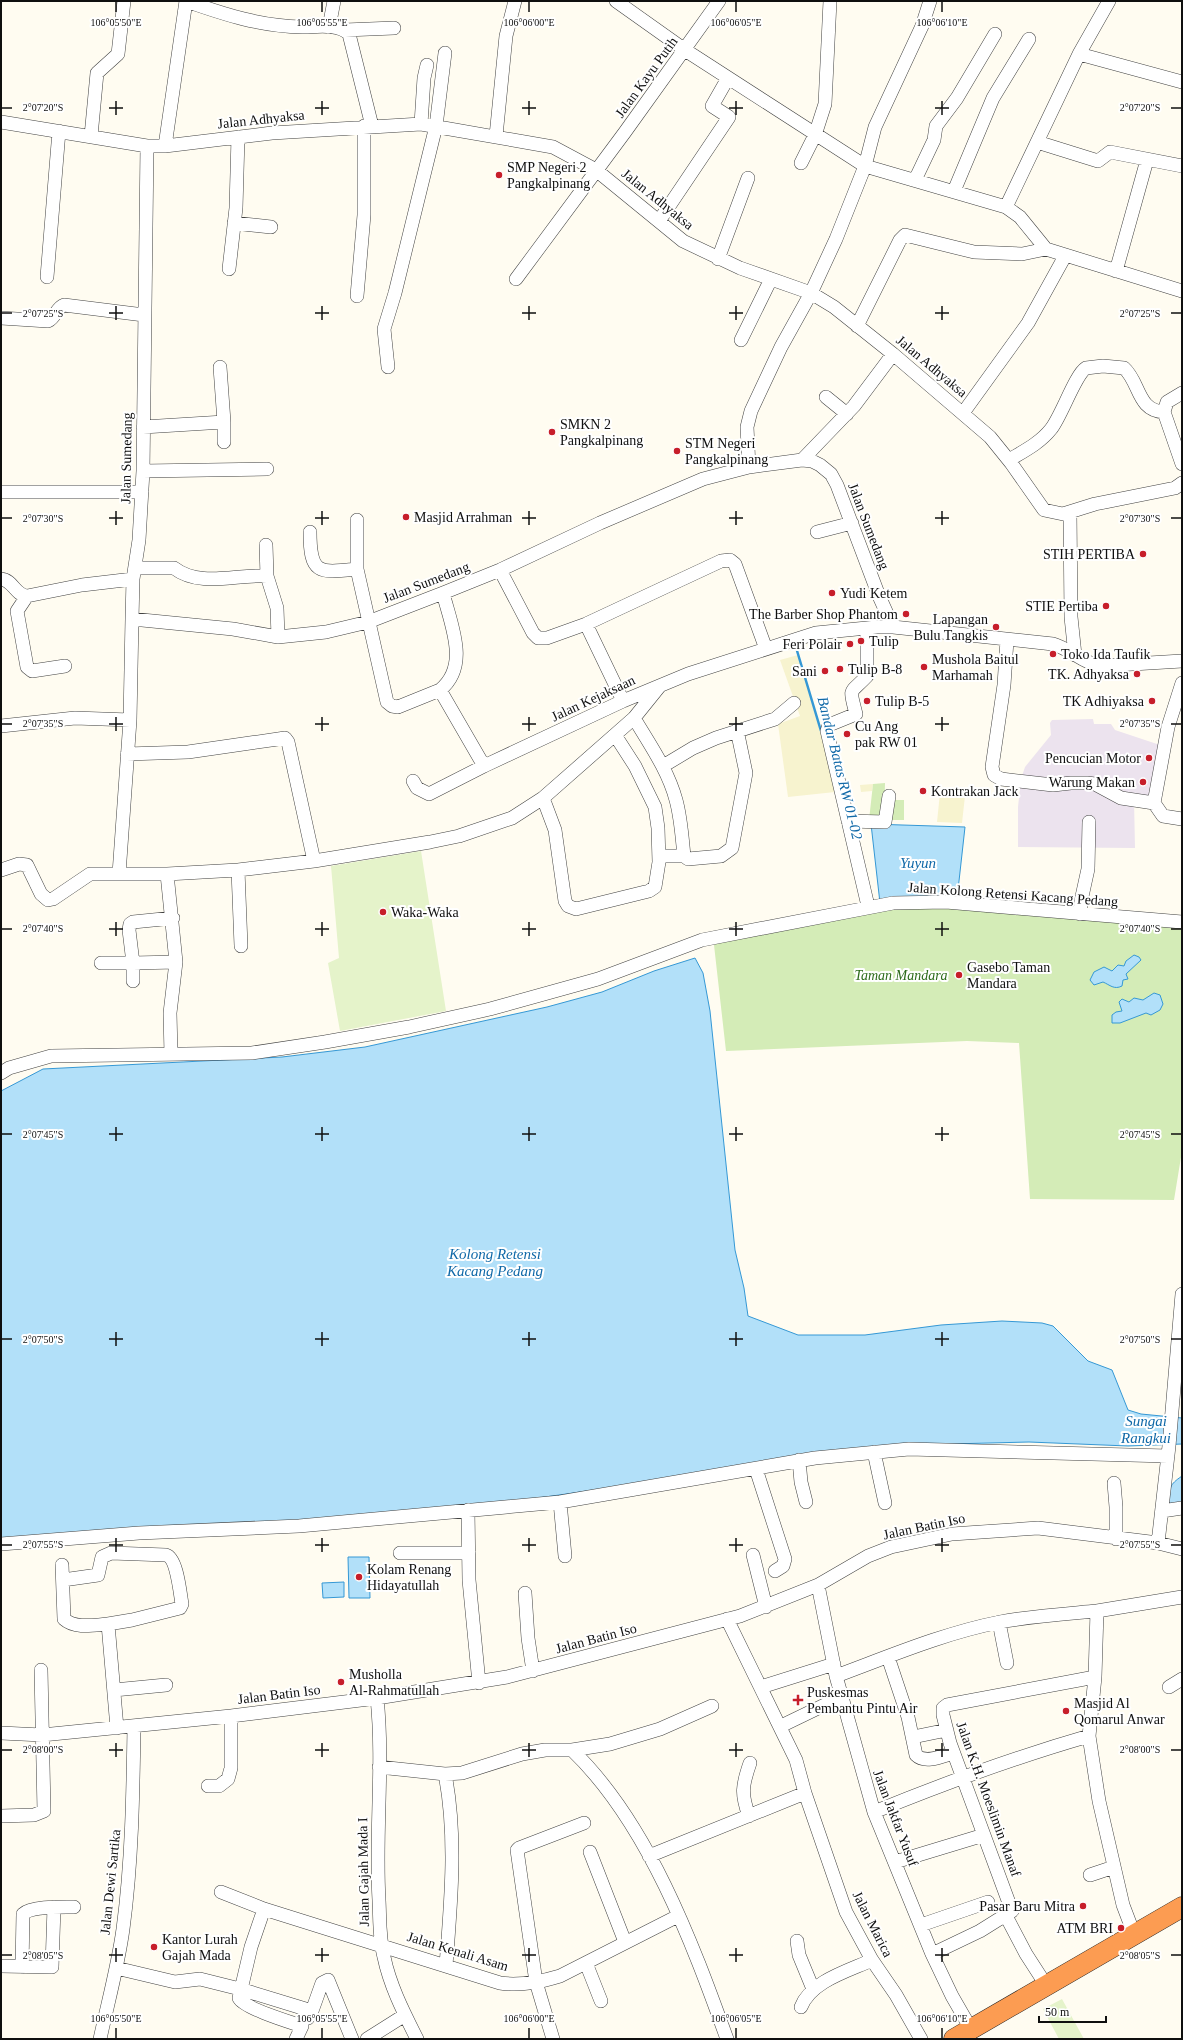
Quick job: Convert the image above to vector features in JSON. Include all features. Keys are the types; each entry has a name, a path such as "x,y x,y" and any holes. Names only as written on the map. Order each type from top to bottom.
{"highway":[{"path":"954,2039 1182,1907"}],"street":[{"path":"91,136 97,73 118,54 124,1"},
{"path":"165,146 186,1 268,25 330,27 345,30 394,28"},
{"path":"330,27 334,1"},
{"path":"496,136 506,36 515,1"},
{"path":"616,1 685,50 865,166 1006,207 1020,217 1046,249 1182,292"},
{"name":"Jalan Kayu Putih","path":"516,279 685,50 719,1"},
{"path":"801,163 815,135 826,104 830,1"},
{"path":"749,467 747,432 751,411 781,347 811,293 836,239 865,166 875,127 922,26 930,1"},
{"path":"1006,207 1079,54 1109,1"},
{"path":"345,30 349,34 368,126 364,215 357,296"},
{"path":"915,180 934,140 936,126 957,98 995,34"},
{"path":"954,191 993,98 1030,39"},
{"path":"388,367 384,338 386,320 394,299 436,126 444,53"},
{"path":"1079,54 1182,82"},
{"path":"421,124 424,78 427,65"},
{"path":"659,221 728,117 712,106 728,78"},
{"name":"Jalan Adhyaksa","path":"1,122 147,146 165,146 238,137 368,126 421,124 553,147 596,170 683,241 718,259 811,293 834,307 893,354 990,437 1009,460 1044,510 1067,513"},
{"path":"47,277 59,131"},
{"path":"229,269 238,176 238,137"},
{"path":"1037,142 1098,161 1110,152 1182,166"},
{"name":"Jalan Sumedang","path":"147,146 143,471 132,619 233,629 278,636 326,632 368,622 500,570 600,523 697,481 749,467 802,460 812,461 820,465 830,474 844,500 879,596 893,627"},
{"path":"1116,271 1147,160"},
{"path":"718,259 748,178"},
{"path":"234,223 271,227"},
{"path":"857,326 900,240 905,235 974,252 1022,254 1046,249"},
{"path":"963,413 1028,323 1065,256"},
{"path":"741,340 771,279"},
{"path":"1,318 48,321 53,318 61,306 64,305 144,315"},
{"path":"802,460 847,414 893,354"},
{"path":"220,366 224,442"},
{"path":"1009,460 1036,443 1051,429 1070,396 1078,376 1082,370 1089,366 1124,368 1132,379 1144,403 1153,410 1164,412"},
{"path":"1182,393 1167,402 1164,412 1182,464"},
{"path":"826,397 847,414"},
{"path":"143,426 224,422"},
{"path":"143,471 267,469"},
{"path":"1075,655 1071,618 1067,513 1095,504 1176,488 1182,483"},
{"path":"1,492 142,492"},
{"path":"357,520 357,569 387,702 392,706 398,707 440,690 448,683 457,658 456,644 443,593"},
{"path":"817,532 852,523"},
{"path":"310,532 310,550 313,563 317,567 323,571 357,569"},
{"path":"266,545 267,576 277,608 278,636"},
{"path":"500,570 533,633 538,638 546,638 586,624 725,560 735,564 766,649"},
{"path":"1,579 8,581 20,594 27,596 135,573 174,568 180,574 198,578 267,576"},
{"path":"27,596 17,611 27,667 32,670 65,666"},
{"path":"119,874 130,720 132,619"},
{"path":"586,624 623,701"},
{"path":"893,627 1053,644 1089,664 1099,666 1182,661"},
{"name":"Jalan Kejaksaan","path":"413,781 417,788 429,794 484,766 623,701 688,674 816,633 893,627"},
{"path":"867,628 867,676 852,689 851,694 856,714 829,725 827,731 868,906"},
{"path":"1007,640 1004,686 992,767 994,776 1001,779 1053,785 1071,783 1095,784 1128,800 1154,802"},
{"path":"1182,683 1168,727 1154,802 1163,816 1182,819"},
{"path":"1,870 19,864 27,865 41,894 48,900 53,899 87,876 238,870 314,862 459,836 512,818 543,798 634,718 660,685"},
{"path":"440,690 484,766"},
{"path":"662,766 693,748 737,730 775,719 794,703"},
{"path":"1,726 75,718 130,720"},
{"path":"634,718 662,766 677,802 684,856"},
{"path":"658,856 684,856 688,859 721,856 732,848 746,773 737,730"},
{"path":"543,798 555,830 564,901 568,906 576,909 648,891 655,887 658,856 658,828 655,807 635,766 615,735"},
{"path":"127,754 188,752 285,738 288,742 314,862"},
{"path":"848,821 885,822 888,796"},
{"path":"1080,914 1081,901 1088,869 1089,822"},
{"path":"238,870 241,946"},
{"path":"167,874 173,918 176,962 170,1013 170,1054"},
{"name":"Jalan Kolong Retensi Kacang Pedang","path":"1,1073 10,1068 51,1056 252,1053 325,1042 455,1017 490,1009 598,978 702,940 868,906 893,903 946,902 1182,922"},
{"path":"134,981 130,924 133,922 173,918"},
{"path":"101,963 176,962"},
{"path":"1158,1543 1181,1325 1182,1294"},
{"path":"1,1544 139,1533 299,1526 560,1502 756,1469 799,1460 909,1448 1168,1451"},
{"path":"874,1452 885,1503"},
{"path":"799,1460 801,1482 806,1502"},
{"path":"756,1469 785,1559 783,1566 775,1571"},
{"path":"1114,1483 1116,1538"},
{"path":"560,1502 565,1556"},
{"path":"1162,1511 1182,1508"},
{"path":"468,1510 472,1609 480,1683"},
{"name":"Jalan Batin Iso","path":"1,1733 42,1735 117,1728 378,1698 480,1683 534,1671 728,1619 766,1606 818,1585 847,1566 886,1549 952,1534 1038,1528 1158,1543 1182,1549"},
{"path":"62,1565 64,1619 68,1623 78,1625 108,1624 132,1620 180,1608 182,1604 177,1575 169,1556 111,1553 104,1555 98,1575 63,1580"},
{"path":"400,1553 469,1553"},
{"path":"753,1555 766,1606"},
{"name":"Jalan Jakfar Yusuf","path":"818,1585 841,1697 874,1812 932,1954 952,1996 972,2029"},
{"path":"525,1593 528,1638 534,1671"},
{"path":"761,1687 888,1657 942,1638 999,1622 1097,1611 1182,1597"},
{"path":"1097,1611 1095,1677 1089,1736 1099,1801 1123,1905 1134,1934"},
{"path":"728,1619 781,1726 841,1697"},
{"path":"999,1622 1007,1663"},
{"path":"108,1624 117,1728"},
{"path":"888,1657 908,1717 916,1755 918,1757 933,1759 953,1753"},
{"path":"1,1816 34,1815 44,1811 41,1670"},
{"name":"Jalan K.H. Moeslimin Manaf","path":"1046,1985 1026,1954 1009,1913 984,1835 953,1753 942,1711 947,1705 1095,1677"},
{"path":"1169,1687 1182,1679"},
{"path":"114,1690 166,1685"},
{"name":"Jalan Gajah Mada I","path":"378,1698 376,1857 382,1945 392,1988 417,2039"},
{"path":"378,1767 444,1774 462,1773 522,1754 545,1750 572,1750 610,1744 652,1732 712,1706"},
{"path":"208,1786 219,1786 228,1779 231,1768 231,1716"},
{"name":"Jalan Dewi Sartika","path":"100,2039 123,1930 130,1868 133,1811 134,1726"},
{"name":"Jalan Marica","path":"781,1726 796,1760 805,1793 846,1912 872,1960 896,1995 920,2039"},
{"path":"913,1737 946,1730"},
{"path":"874,1812 1024,1754 1089,1736"},
{"path":"572,1750 600,1780 626,1816 649,1856 698,1960 727,2039"},
{"path":"749,1816 744,1802 742,1786 750,1764"},
{"path":"444,1774 448,1792 451,1854 451,1901 446,1966"},
{"path":"649,1856 805,1793"},
{"path":"552,2039 536,1982 517,1850 584,1823"},
{"path":"895,1862 984,1835"},
{"path":"590,1852 625,1942"},
{"path":"1090,1875 1114,1867"},
{"name":"Jalan Kenali Asam","path":"221,1892 264,1909 500,1983 519,1984 536,1982 560,1976 678,1916"},
{"path":"921,1925 988,1902"},
{"path":"1,1966 52,1966 54,1907"},
{"path":"22,1967 23,1914 27,1911 54,1907 74,1907"},
{"path":"264,1909 240,1989 239,1998 244,2003 302,2026"},
{"path":"932,1954 980,1931 1009,1913"},
{"path":"797,1941 799,1955 813,1989"},
{"path":"801,2007 805,1997 813,1989 872,1960"},
{"path":"586,1963 601,2001"},
{"path":"116,1968 175,1982 200,1979 240,1989 312,2011"},
{"path":"296,2039 302,2026 312,2011 322,1983 328,1980 352,2039"},
{"path":"367,2039 405,2015"}],"shaded area":[{"path":"798,655 823,741 835,792 788,797 778,724 800,716 780,660"},
{"path":"1093,719 1094,724 1111,724 1115,730 1160,745 1158,761 1149,795 1134,800 1135,848 1018,847 1018,807 1021,779 1025,767 1051,735 1050,723 1052,720"},
{"path":"873,784 872,791 861,792 860,785"},
{"path":"940,793 965,796 962,823 937,822"}],"green space":[{"path":"885,783 884,820 869,820 873,784"},
{"path":"888,800 904,800 904,820 887,820"},
{"name":"Waka-Waka","path":"421,851 446,1011 340,1031 328,963 339,958 331,866"},
{"name":"Taman Mandara","path":"936,905 1182,925 1182,1151 1174,1200 1030,1199 1019,1043 967,1041 726,1051 714,945 719,942 859,911"},
{"path":"1062,1999 1084,2039 1059,2039 1043,2009"}],"water":[{"name":"Yuyun","path":"871,824 965,827 957,899 880,903"},
{"path":"1134,955 1139,957 1141,960 1126,974 1128,979 1123,980 1122,986 1114,987 1103,982 1094,985 1090,980 1094,972 1104,967 1112,971 1118,965 1124,966 1126,961"},
{"name":"Kolong Retensi Kacang Pedang","path":"695,958 703,973 710,1011 735,1250 744,1288 748,1316 798,1335 865,1335 941,1325 1002,1321 1042,1323 1053,1326 1088,1361 1112,1370 1128,1410 1141,1414 1182,1418 1182,1444 1128,1446 1029,1442 910,1445 538,1498 341,1518 1,1540 1,1091 43,1069 282,1057 365,1047 547,1007 602,992 654,971"},
{"path":"1154,993 1160,995 1163,1004 1160,1010 1151,1015 1146,1013 1120,1023 1112,1023 1112,1015 1116,1012 1122,1011 1119,1002 1122,999 1129,1002 1134,998 1143,1000"},
{"name":"Sungai Rangkui","path":"1182,1476 1182,1503 1171,1506 1168,1503 1172,1484"},
{"name":"Kolam Renang Hidayatullah","path":"348,1557 369,1557 370,1598 349,1598"},
{"name":"Kolam Renang Hidayatullah","path":"344,1582 344,1597 323,1598 322,1583"}],"waterway":[{"name":"Bandar Batas RW 01-02","path":"795,644 821,731"}],"place":[{"name":"SMP Negeri 2 Pangkalpinang","path":"499,175"},
{"name":"SMKN 2 Pangkalpinang","path":"552,432"},
{"name":"STM Negeri Pangkalpinang","path":"677,451"},
{"name":"Masjid Arrahman","path":"406,517"},
{"name":"STIH PERTIBA","path":"1143,554"},
{"name":"Yudi Ketem","path":"832,593"},
{"name":"STIE Pertiba","path":"1106,606"},
{"name":"The Barber Shop Phantom","path":"906,614"},
{"name":"Lapangan Bulu Tangkis","path":"996,627"},
{"name":"Tulip","path":"861,641"},
{"name":"Feri Polair","path":"850,644"},
{"name":"Toko Ida Taufik","path":"1053,654"},
{"name":"Mushola Baitul Marhamah","path":"924,667"},
{"name":"Tulip B-8","path":"840,669"},
{"name":"Sani","path":"825,671"},
{"name":"TK. Adhyaksa","path":"1137,674"},
{"name":"Tulip B-5","path":"867,701"},
{"name":"TK Adhiyaksa","path":"1152,701"},
{"name":"Cu Ang pak RW 01","path":"847,734"},
{"name":"Pencucian Motor","path":"1149,758"},
{"name":"Warung Makan","path":"1143,782"},
{"name":"Kontrakan Jack","path":"923,791"},
{"name":"Waka-Waka","path":"383,912"},
{"name":"Gasebo Taman Mandara","path":"959,975"},
{"name":"Kolam Renang Hidayatullah","path":"359,1577"},
{"name":"Musholla Al-Rahmatullah","path":"341,1682"},
{"name":"Puskesmas Pembantu Pintu Air","path":"798,1700"},
{"name":"Masjid Al Qomarul Anwar","path":"1066,1711"},
{"name":"Pasar Baru Mitra","path":"1083,1906"},
{"name":"ATM BRI","path":"1121,1928"},
{"name":"Kantor Lurah Gajah Mada","path":"154,1947"}]}
